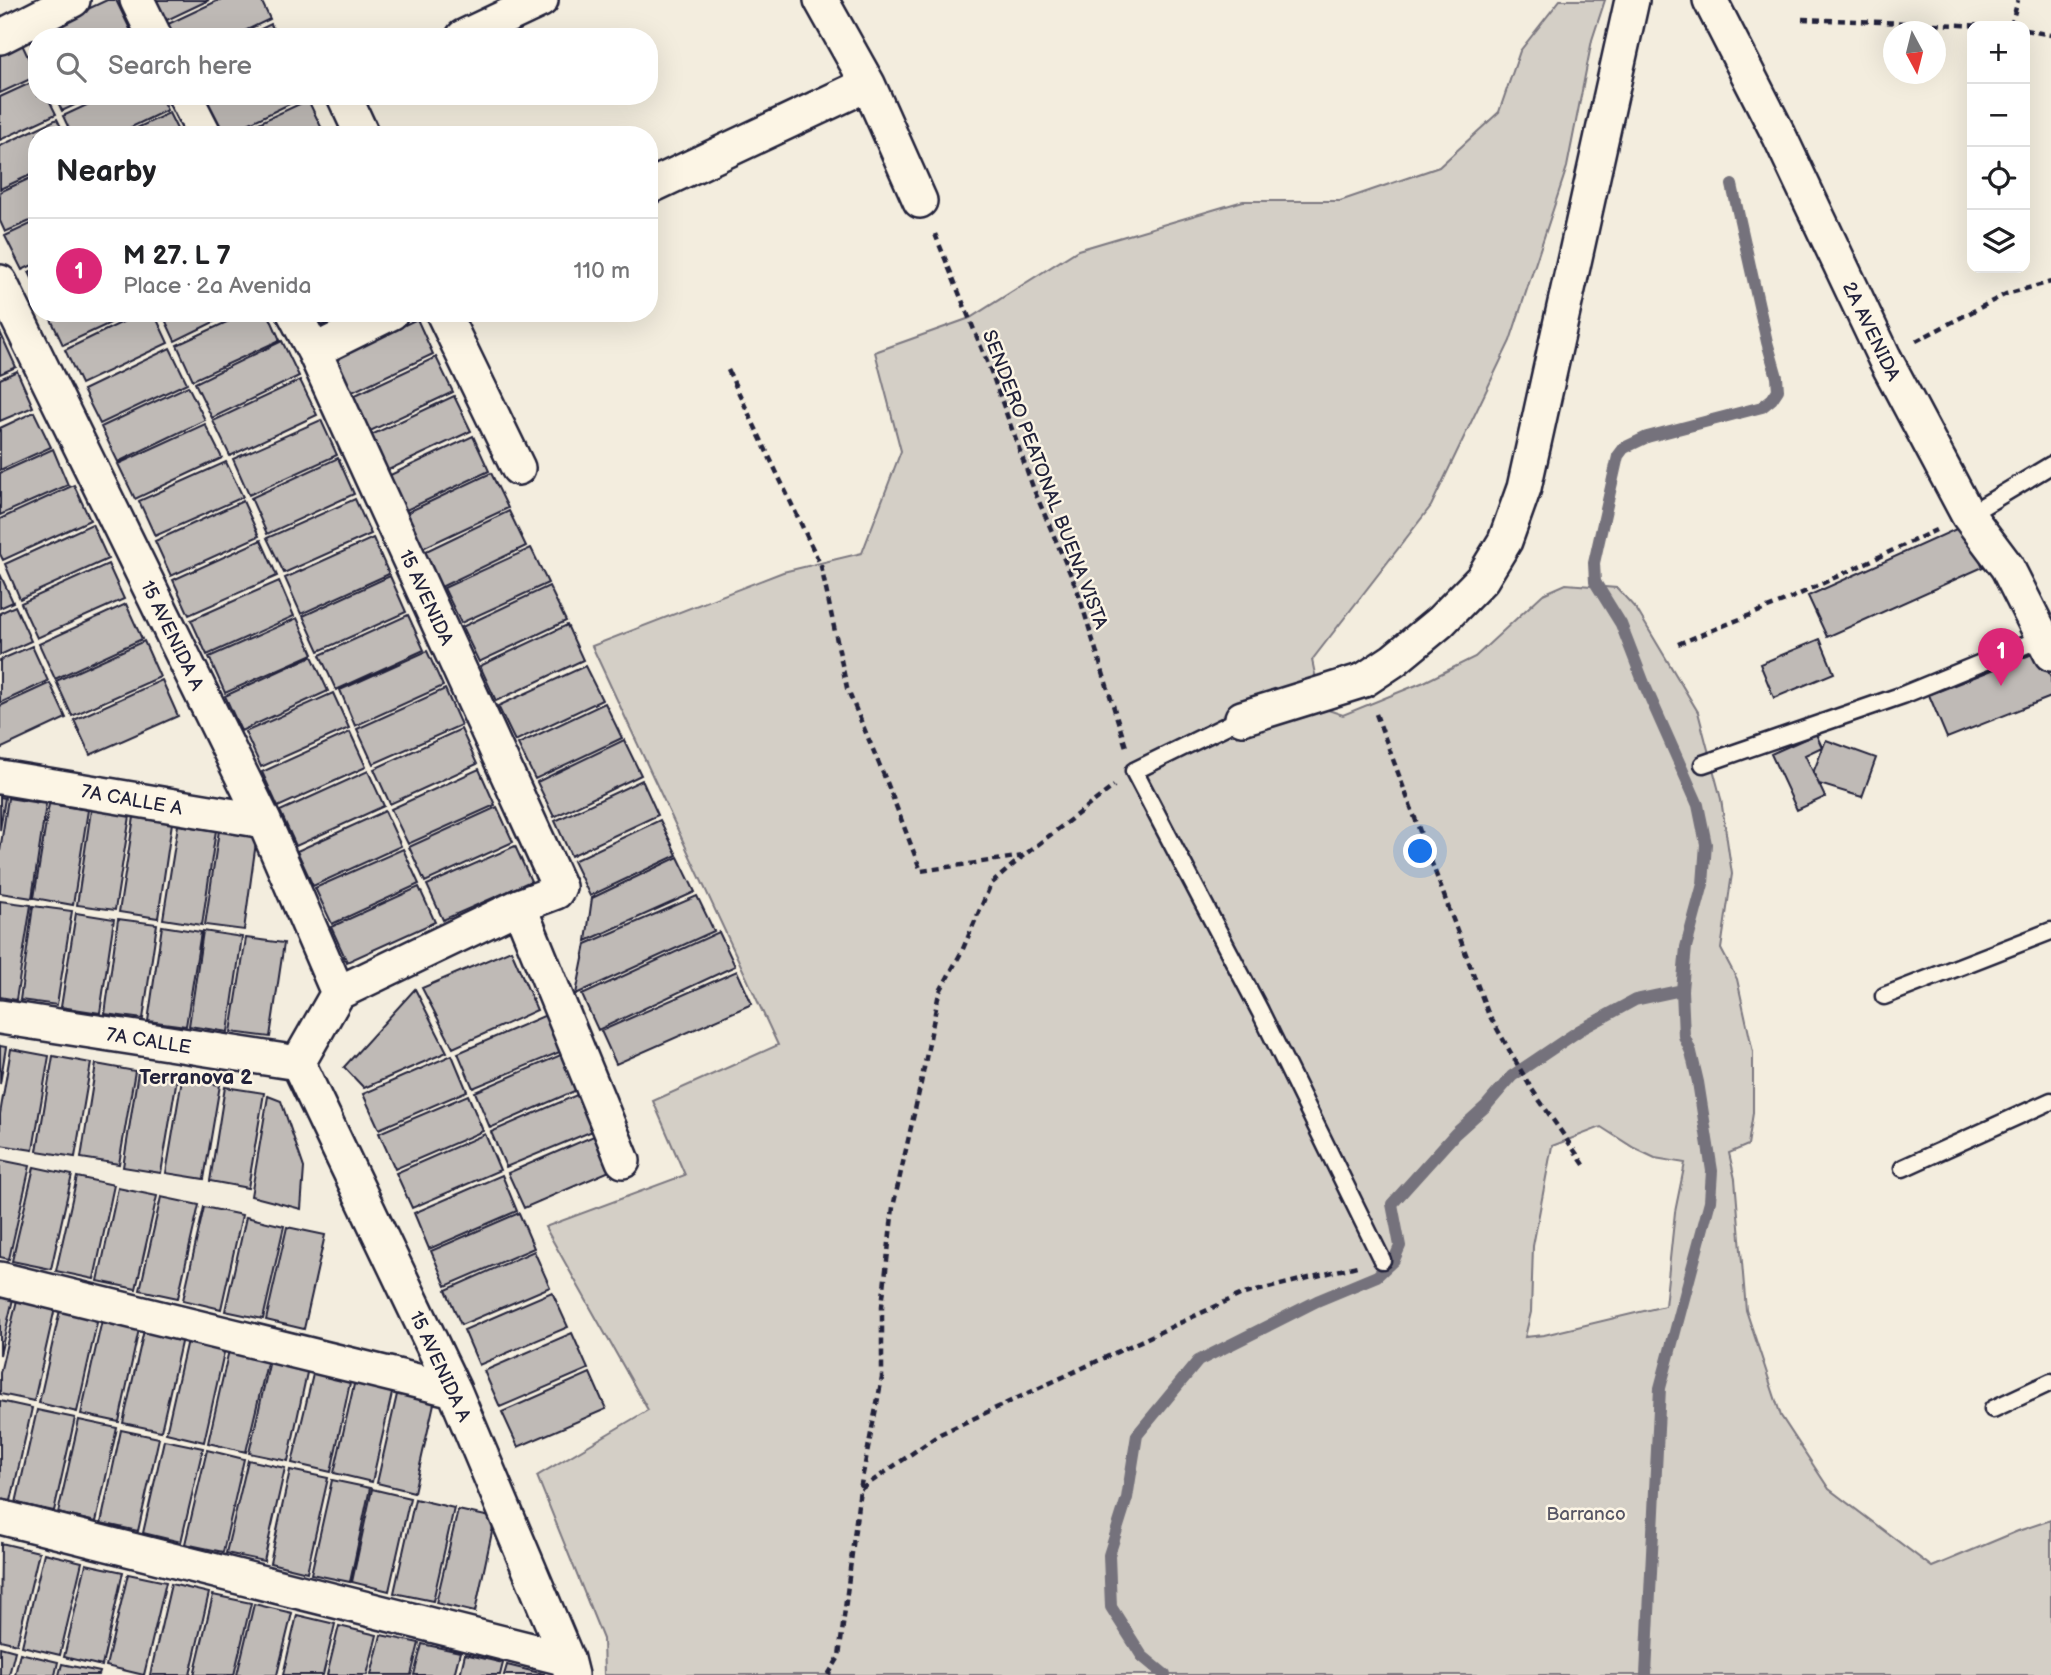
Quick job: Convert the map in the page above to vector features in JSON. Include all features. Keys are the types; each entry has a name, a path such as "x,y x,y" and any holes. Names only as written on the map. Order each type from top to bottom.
{"street":[{"path":"0,37 73,0"},
{"path":"137,0 151,28"},
{"path":"482,28 541,0"},
{"path":"821,0 868,84 920,201"},
{"path":"1241,718 1364,680 1394,660 1440,622 1482,579 1505,541 1524,488 1632,0"},
{"name":"2A AVENIDA","path":"1715,9 1779,135 1884,357 1968,515 2007,567 2049,641"},
{"path":"658,183 868,84"},
{"path":"190,105 200,126"},
{"path":"348,105 358,126"},
{"name":"15 AVENIDA A","path":"0,282 264,821 338,993"},
{"name":"15 AVENIDA","path":"300,322 558,881 556,892 519,906"},
{"path":"314,351 373,322"},
{"path":"447,322 518,468"},
{"name":"7A CALLE A","path":"0,777 264,821"},
{"path":"298,1063 338,993 519,906 623,1161"},
{"name":"7A CALLE","path":"0,1017 298,1063"},
{"name":"15 AVENIDA A","path":"298,1063 454,1390 569,1667"},
{"path":"0,1279 454,1390"},
{"path":"0,1517 569,1667"}],"lane":[{"path":"1968,515 2051,466"},
{"path":"1703,764 2049,641"},
{"path":"1241,718 1134,771 1260,1011 1382,1260"},
{"path":"1884,996 2051,931"},
{"path":"1903,1168 2051,1101"},
{"path":"1993,1409 2051,1382"}],"path":[{"path":"2012,21 2018,0"},
{"path":"1802,19 1967,25"},
{"path":"2030,31 2051,35"},
{"name":"SENDERO PEATONAL BUENA VISTA","path":"920,201 992,374 1034,490 1077,589 1134,771"},
{"path":"1884,357 2007,294 2051,282"},
{"path":"727,370 821,566 847,688 921,871 1023,856"},
{"path":"1678,644 1786,601 1968,515"},
{"path":"1364,680 1488,1013 1531,1088 1585,1166"},
{"path":"828,1675 839,1657 860,1489 882,1378 881,1306 893,1207 939,993 962,951 991,884 1023,856 1134,771"},
{"path":"860,1489 940,1434 1240,1295 1382,1260"}],"green space":[{"name":"Barranco","path":"1560,0 1605,0 1592,40 1567,167 1510,341 1431,506 1312,660 1322,708 1343,715 1424,682 1475,657 1543,594 1566,584 1617,588 1637,610 1698,712 1721,799 1732,874 1721,949 1737,979 1753,1052 1753,1113 1748,1145 1729,1153 1735,1179 1746,1310 1781,1416 1829,1489 1932,1567 2051,1520 2051,1675 604,1675 603,1639 537,1476 648,1410 545,1227 685,1175 653,1101 778,1045 592,646 783,572 862,553 901,451 875,352 970,318 1078,250 1243,201 1340,201 1439,167 1499,112 1520,51","holes":["1601,1127 1655,1158 1685,1163 1675,1212 1665,1306 1544,1335 1525,1337 1531,1312 1533,1246 1552,1146"]}],"building":[{"path":"107,0 116,0 130,28 47,28"},
{"path":"155,0 209,0 165,21"},
{"path":"219,0 261,0 270,19 251,28 168,28 166,25"},
{"path":"20,40 28,57 28,80 0,93 0,50"},
{"path":"28,84 28,105 52,105 56,114 0,140 0,97"},
{"path":"59,105 75,105 62,111"},
{"path":"87,105 164,105 167,110 134,126 68,126 63,116"},
{"path":"204,105 287,105 244,126 214,126"},
{"path":"297,105 310,105 321,126 252,126"},
{"path":"169,113 176,126 141,126"},
{"path":"57,119 60,126 42,126"},
{"path":"28,133 28,176 0,189 0,146"},
{"path":"28,179 28,222 5,232 0,221 0,192"},
{"path":"28,225 28,267 22,270 5,236"},
{"path":"52,322 113,322 63,345"},
{"path":"123,322 158,322 168,343 81,384 65,350"},
{"path":"166,322 214,322 175,341"},
{"path":"227,322 272,322 280,340 193,380 177,345"},
{"path":"310,322 329,322 314,329"},
{"path":"411,322 418,322 433,354 346,395 330,361"},
{"path":"0,332 16,367 0,374"},
{"path":"282,341 299,376 212,418 195,383"},
{"path":"170,348 187,383 100,424 83,390"},
{"path":"436,357 453,392 366,433 349,398"},
{"path":"17,371 33,407 0,421 0,379"},
{"path":"300,380 317,415 230,456 213,421"},
{"path":"188,386 205,420 118,462 101,427"},
{"path":"454,396 471,431 384,472 367,437"},
{"path":"34,412 51,447 0,470 0,428"},
{"path":"321,420 337,455 249,495 233,459"},
{"path":"205,424 222,458 135,499 118,464"},
{"path":"473,436 489,471 402,512 386,477"},
{"path":"53,449 68,485 0,515 0,473"},
{"path":"338,458 354,494 267,534 251,498"},
{"path":"226,462 243,497 155,536 139,501"},
{"path":"491,473 508,508 421,549 404,514"},
{"path":"74,485 90,520 3,560 0,554 0,519"},
{"path":"355,499 371,534 284,573 267,538"},
{"path":"243,501 259,536 171,576 155,541"},
{"path":"509,511 526,546 439,588 422,553"},
{"path":"92,524 108,559 20,599 5,564"},
{"path":"1965,525 1983,567 1827,637 1808,596"},
{"path":"373,538 389,574 301,614 285,578"},
{"path":"261,540 277,576 189,615 173,580"},
{"path":"531,548 548,583 461,623 444,588"},
{"path":"108,564 124,599 37,638 21,603"},
{"path":"0,574 13,602 0,608"},
{"path":"390,576 406,612 319,651 303,616"},
{"path":"279,581 294,616 207,655 191,620"},
{"path":"549,586 566,621 479,662 462,627"},
{"path":"126,604 142,639 55,679 39,644"},
{"path":"15,606 31,641 0,655 0,613"},
{"path":"408,615 424,650 336,690 320,655"},
{"path":"297,618 313,654 225,693 209,657"},
{"path":"567,625 583,660 496,701 480,666"},
{"path":"1820,639 1834,673 1774,698 1760,664"},
{"path":"144,641 160,677 72,716 56,681"},
{"path":"32,646 48,681 0,703 0,660"},
{"path":"427,651 443,686 355,726 340,690"},
{"path":"2040,651 2051,678 2051,697 1947,738 1929,695"},
{"path":"312,656 328,691 241,731 225,696"},
{"path":"585,666 602,700 515,741 498,706"},
{"path":"162,680 178,716 90,755 74,720"},
{"path":"50,683 66,718 0,749 0,706"},
{"path":"445,689 461,725 373,764 357,729"},
{"path":"333,693 349,728 261,767 245,732"},
{"path":"605,703 622,738 535,779 518,744"},
{"path":"461,729 477,764 390,804 374,769"},
{"path":"350,732 366,767 278,807 262,772"},
{"path":"1816,734 1822,747 1805,755 1825,797 1797,810 1771,754"},
{"path":"624,740 641,775 554,817 537,782"},
{"path":"1826,740 1876,758 1862,797 1819,784 1813,773"},
{"path":"479,769 495,805 408,844 391,809"},
{"path":"368,771 384,806 296,846 280,811"},
{"path":"642,780 658,815 571,856 555,821"},
{"path":"0,797 5,798 0,830"},
{"path":"8,798 46,804 32,898 0,893 0,851"},
{"path":"49,804 88,810 73,905 34,898"},
{"path":"497,807 513,842 425,882 409,847"},
{"path":"91,810 130,816 115,910 77,905"},
{"path":"385,811 401,846 313,886 297,851"},
{"path":"134,817 172,823 158,918 119,912"},
{"path":"660,820 677,855 590,896 573,861"},
{"path":"178,825 216,830 202,925 163,919"},
{"path":"219,830 257,835 244,930 205,925"},
{"path":"515,846 531,881 443,920 427,885"},
{"path":"403,849 419,884 332,924 315,888"},
{"path":"678,857 695,892 586,941 592,898"},
{"path":"419,887 435,922 347,962 331,927"},
{"path":"697,896 714,931 576,994 586,944"},
{"path":"0,901 31,905 16,1000 0,997"},
{"path":"33,906 72,911 57,1005 20,1000"},
{"path":"76,913 114,919 100,1013 61,1007"},
{"path":"118,919 157,924 143,1019 105,1014"},
{"path":"162,926 201,932 186,1026 148,1021"},
{"path":"203,931 242,937 228,1032 189,1026"},
{"path":"719,932 735,966 598,1030 582,995"},
{"path":"246,938 284,943 270,1037 231,1032"},
{"path":"511,950 537,1010 453,1048 422,988"},
{"path":"737,971 752,1004 616,1064 601,1031"},
{"path":"415,989 447,1052 364,1088 344,1067"},
{"path":"546,1015 562,1051 473,1088 458,1053"},
{"path":"0,1046 6,1047 0,1084"},
{"path":"11,1049 49,1056 33,1150 0,1145 0,1114"},
{"path":"563,1054 579,1089 490,1128 475,1092"},
{"path":"452,1055 467,1091 379,1129 363,1094"},
{"path":"53,1056 91,1063 75,1157 37,1151"},
{"path":"96,1064 135,1071 119,1164 81,1158"},
{"path":"138,1072 177,1078 161,1173 123,1167"},
{"path":"182,1079 220,1085 204,1179 166,1173"},
{"path":"225,1087 264,1093 248,1188 210,1181"},
{"path":"579,1094 595,1130 506,1167 491,1132"},
{"path":"468,1095 483,1131 395,1169 379,1133"},
{"path":"268,1096 281,1101 304,1168 301,1209 251,1196"},
{"path":"485,1134 500,1170 412,1208 396,1173"},
{"path":"596,1135 612,1170 524,1208 508,1173"},
{"path":"0,1160 30,1166 9,1259 0,1257"},
{"path":"34,1167 72,1175 51,1269 12,1261"},
{"path":"502,1175 517,1211 429,1249 414,1213"},
{"path":"77,1177 114,1185 94,1279 56,1271"},
{"path":"118,1188 157,1196 136,1289 98,1281"},
{"path":"161,1197 199,1205 178,1298 140,1290"},
{"path":"204,1207 242,1215 221,1309 183,1300"},
{"path":"519,1213 534,1248 446,1286 431,1251"},
{"path":"246,1217 284,1226 263,1319 225,1311"},
{"path":"287,1227 325,1235 304,1329 266,1320"},
{"path":"534,1251 550,1287 461,1325 446,1290"},
{"path":"552,1292 568,1327 479,1365 464,1330"},
{"path":"0,1296 13,1299 0,1355"},
{"path":"17,1300 55,1308 34,1401 0,1394 0,1373"},
{"path":"60,1310 98,1318 77,1412 39,1403"},
{"path":"102,1320 139,1329 119,1422 81,1414"},
{"path":"144,1330 182,1338 161,1431 123,1423"},
{"path":"572,1333 588,1369 500,1407 484,1371"},
{"path":"187,1340 225,1348 204,1442 166,1433"},
{"path":"229,1350 268,1359 246,1452 208,1443"},
{"path":"270,1360 308,1368 288,1461 249,1453"},
{"path":"314,1370 351,1378 331,1472 292,1463"},
{"path":"590,1373 606,1409 518,1447 502,1412"},
{"path":"355,1380 393,1389 372,1482 334,1473"},
{"path":"398,1390 435,1399 414,1492 377,1483"},
{"path":"0,1401 32,1408 11,1501 0,1499"},
{"path":"37,1410 75,1418 54,1511 16,1503"},
{"path":"79,1420 117,1428 96,1522 58,1513"},
{"path":"121,1430 159,1438 138,1531 101,1523"},
{"path":"164,1440 203,1448 181,1542 143,1533"},
{"path":"207,1450 244,1459 223,1552 185,1544"},
{"path":"248,1460 285,1468 264,1561 226,1553"},
{"path":"290,1470 328,1478 307,1572 270,1563"},
{"path":"332,1480 370,1488 350,1582 311,1574"},
{"path":"372,1489 410,1498 389,1591 352,1582"},
{"path":"415,1499 454,1508 433,1601 394,1593"},
{"path":"458,1510 495,1518 475,1612 436,1603"},
{"path":"1,1543 39,1552 17,1644 0,1640"},
{"path":"44,1553 82,1562 60,1655 22,1646"},
{"path":"86,1564 123,1572 102,1666 64,1657"},
{"path":"128,1574 166,1582 144,1675 106,1666"},
{"path":"171,1584 209,1593 190,1675 150,1675"},
{"path":"213,1595 251,1603 234,1675 194,1675"},
{"path":"254,1604 292,1613 277,1675 237,1675"},
{"path":"297,1615 335,1624 323,1675 283,1675"},
{"path":"339,1626 377,1635 367,1675 327,1675"},
{"path":"381,1635 419,1643 411,1675 371,1675"},
{"path":"422,1644 460,1652 454,1675 414,1675"},
{"path":"0,1647 15,1651 9,1675 0,1675"},
{"path":"20,1653 58,1662 55,1675 15,1675"},
{"path":"465,1654 503,1663 500,1675 460,1675"},
{"path":"62,1664 100,1672 99,1675 59,1675"},
{"path":"507,1665 544,1674 544,1675 504,1675"}],"waterway":[{"path":"1646,1675 1660,1388 1710,1201 1712,1171 1698,1082 1684,1036 1682,990 1686,947 1703,884 1706,844 1698,805 1645,686 1621,624 1595,582 1594,563 1618,456 1624,448 1647,437 1762,407 1778,390 1732,185"},
{"path":"1165,1675 1142,1656 1111,1607 1109,1555 1127,1498 1137,1435 1198,1361 1317,1301 1377,1276 1394,1260 1400,1246 1392,1204 1512,1076 1580,1030 1635,1000 1682,990"}],"place":[{"name":"M 27. L 7","path":"2001,686"}],"district":[{"name":"Terranova 2","path":"196,1077"}]}
